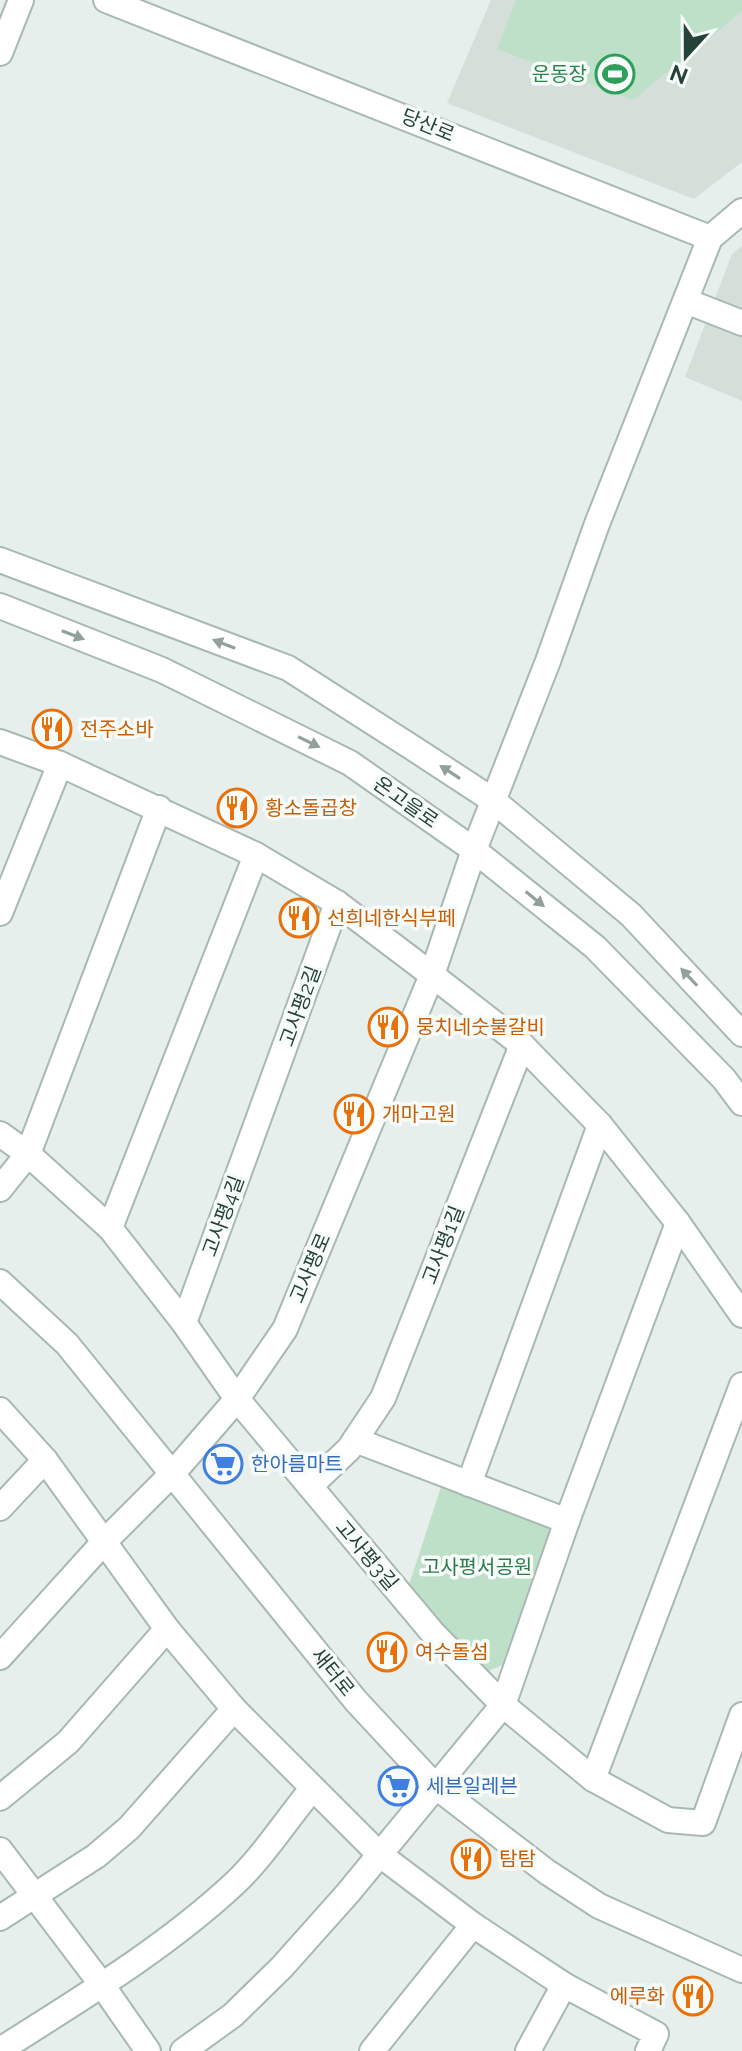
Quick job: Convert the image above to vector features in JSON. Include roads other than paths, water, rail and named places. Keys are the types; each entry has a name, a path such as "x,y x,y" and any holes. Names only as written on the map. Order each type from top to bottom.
{"street":[{"path":"0,53 21,0"},
{"name":"당산로","path":"106,0 710,238"},
{"path":"494,801 597,524 710,238 742,211"},
{"path":"686,301 742,323"},
{"path":"0,560 288,668 494,801 631,915 742,1034"},
{"name":"온고을로","path":"0,606 162,670 350,763 474,850 595,947 724,1079 742,1103"},
{"path":"0,742 60,764 256,855 337,903 432,975 522,1045 600,1125 678,1223 742,1315"},
{"path":"0,913 60,764"},
{"name":"고사평로","path":"0,1657 104,1542 173,1473 237,1399 285,1329 432,975 494,801"},
{"path":"0,1189 28,1154 159,808"},
{"path":"110,1228 256,855"},
{"name":"고사평2길","path":"262,1109 337,903"},
{"name":"고사평1길","path":"310,1486 349,1449 383,1398 522,1045"},
{"name":"고사평4길","path":"184,1323 262,1109"},
{"path":"469,1484 600,1125"},
{"path":"0,1134 28,1154 110,1228 184,1323 237,1399"},
{"path":"183,2051 233,2015 282,1967 503,1705 567,1521 678,1223"},
{"name":"새터로","path":"0,1282 67,1344 356,1701 435,1786 547,1872 599,1906 742,1970"},
{"path":"593,1779 742,1385"},
{"name":"고사평3길","path":"237,1399 432,1632 503,1705 593,1779 668,1820 703,1823 742,1715"},
{"path":"0,1410 45,1460 167,1629 234,1709 312,1789 379,1854 473,1925 564,1985 656,2034 648,2051"},
{"path":"355,1440 567,1521"},
{"path":"0,1508 45,1460"},
{"path":"0,1798 68,1742 167,1629"},
{"path":"0,1918 96,1856 129,1828 234,1709"},
{"path":"0,2050 102,1985 194,1918 237,1881 312,1789"},
{"path":"0,1850 148,2051"},
{"path":"372,2051 473,1925"},
{"path":"528,2051 564,1985"}],"place":[{"name":"운동장","path":"615,74"},
{"name":"전주소바","path":"52,729"},
{"name":"황소돌곱창","path":"237,808"},
{"name":"선희네한식부페","path":"299,918"},
{"name":"뭉치네숫불갈비","path":"388,1027"},
{"name":"개마고원","path":"354,1114"},
{"name":"한아름마트","path":"223,1464"},
{"name":"여수돌섬","path":"387,1652"},
{"name":"세븐일레븐","path":"398,1786"},
{"name":"탐탐","path":"471,1859"},
{"name":"에루화","path":"693,1996"}],"park label":[{"name":"고사평서공원","path":"477,1567"}]}
